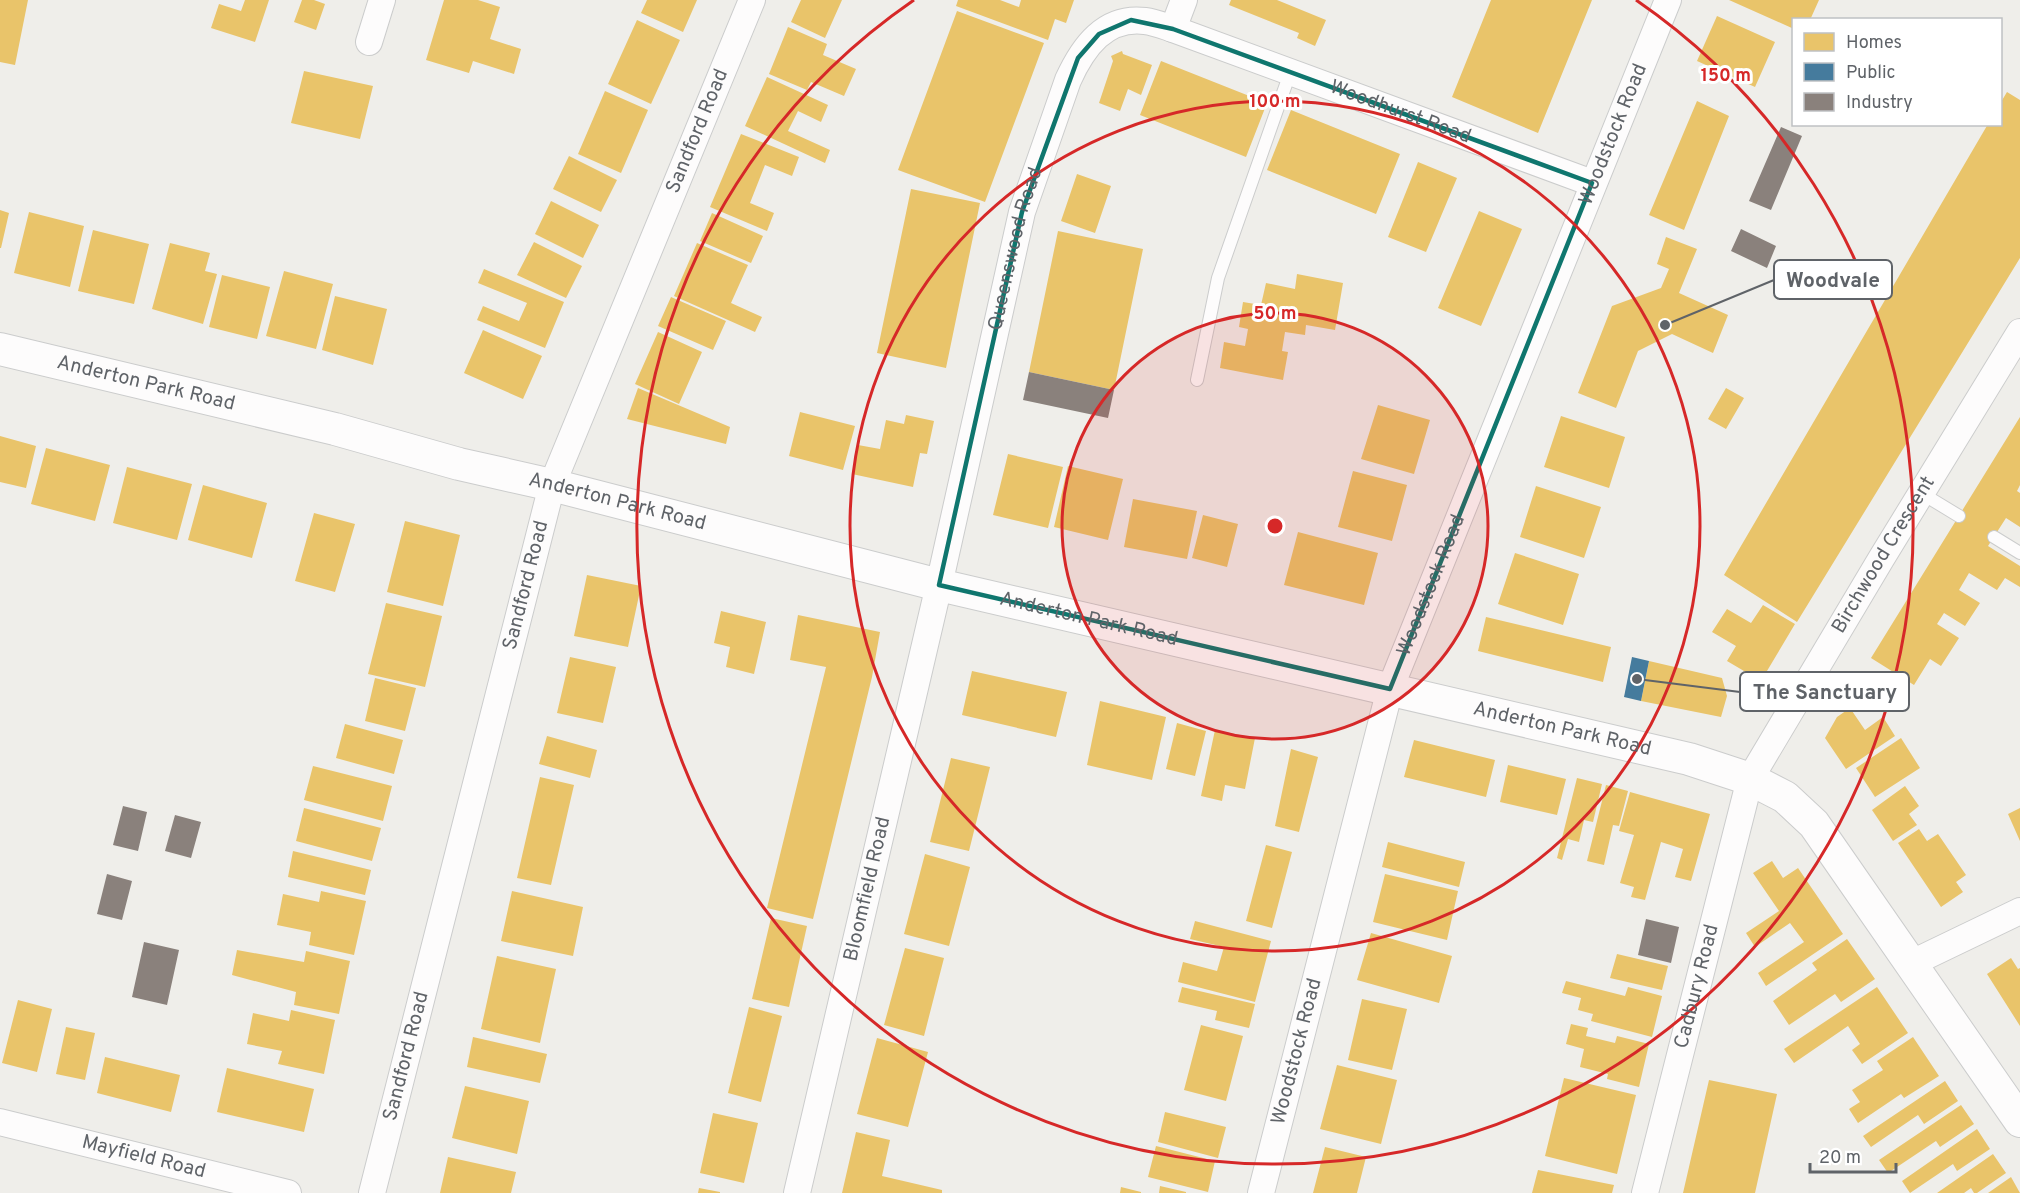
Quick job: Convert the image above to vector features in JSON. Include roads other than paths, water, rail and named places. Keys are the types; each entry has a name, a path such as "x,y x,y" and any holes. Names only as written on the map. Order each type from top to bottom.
{"street":[{"path":"369,42 382,0"},
{"name":"Sandford Road","path":"372,1193 552,486 752,0"},
{"path":"1173,29 1184,0"},
{"name":"Woodstock Road","path":"1261,1193 1390,689 1592,183 1668,0"},
{"name":"Queenswood Road","path":"939,585 1022,212 1068,80 1078,58 1088,44 1099,34 1114,26 1131,20 1148,21 1173,29"},
{"name":"Woodhurst Road","path":"1173,29 1592,183"},
{"name":"Birchwood Crescent","path":"1750,779 2020,332"},
{"name":"Anderton Park Road","path":"0,349 335,429 459,464 939,585 1689,759 1750,779 1785,797 1814,824 2020,1121"},
{"name":"Bloomfield Road","path":"797,1193 939,585"},
{"name":"Cadbury Road","path":"1645,1193 1750,779"},
{"path":"1912,963 2020,911"},
{"name":"Mayfield Road","path":"0,1122 288,1193"}],"lane":[{"path":"1197,380 1218,278 1290,73"},
{"path":"1921,493 1959,516"},
{"path":"1994,537 2020,553"}],"place":[{"name":"Woodvale","path":"1665,325"},
{"name":"The Sanctuary","path":"1637,679"}]}
